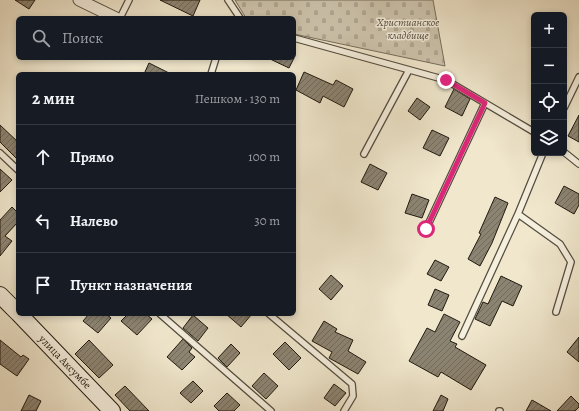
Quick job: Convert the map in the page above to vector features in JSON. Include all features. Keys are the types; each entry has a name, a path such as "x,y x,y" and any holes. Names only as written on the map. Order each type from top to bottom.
{"main road":[{"name":"улица Аксумбе","path":"0,295 16,312"},
{"name":"улица Аксумбе","path":"20,316 112,411"}],"street":[{"path":"79,0 112,16"}],"lane":[{"path":"121,16 129,0"},
{"path":"228,0 239,16"},
{"path":"296,39 446,80 531,130"},
{"path":"212,72 215,60"},
{"path":"364,154 409,70"},
{"path":"567,102 579,77"},
{"path":"426,229 485,103"},
{"path":"0,153 16,168"},
{"path":"567,154 579,164"},
{"path":"462,336 518,214 542,156"},
{"path":"518,214 560,244 571,262 556,312"},
{"path":"162,316 271,411"},
{"path":"271,316 352,384 353,396 344,411"}],"green space":[{"name":"Христианское кладбище","path":"235,0 433,0 445,66 296,34 296,16 245,16"}],"building":[{"path":"15,0 35,0 29,9"},
{"path":"160,0 200,0 193,16"},
{"path":"272,60 293,60 289,68"},
{"path":"149,63 167,72 145,72"},
{"path":"304,72 333,85 336,80 353,89 344,107 323,96 320,103 296,90"},
{"path":"454,89 470,99 462,116 445,107"},
{"path":"417,98 430,107 420,120 408,111"},
{"path":"579,115 579,142 568,136"},
{"path":"0,125 16,140 16,158 0,142"},
{"path":"432,130 449,138 440,156 423,148"},
{"path":"370,164 387,173 378,190 361,182"},
{"path":"0,169 12,180 0,192"},
{"path":"564,186 579,194 579,205 574,214 555,203"},
{"path":"412,194 429,200 422,218 405,213"},
{"path":"495,197 508,203 492,243 480,266 468,259 481,234 479,233"},
{"path":"12,207 16,211 16,224 5,236 12,241 0,256 0,220"},
{"path":"435,260 449,267 441,281 427,274"},
{"path":"331,275 343,286 331,300 319,289"},
{"path":"501,276 522,286 513,306 502,301 490,326 475,319 483,302 488,304"},
{"path":"435,289 449,295 442,311 428,305"},
{"path":"444,314 460,322 450,341 457,344 455,347 486,365 471,390 441,372 438,377 409,361 427,328 435,332"},
{"path":"87,316 108,316 111,318 98,333 83,321"},
{"path":"126,316 148,316 152,319 137,335 121,321"},
{"path":"192,316 194,316 208,328 198,341 183,328"},
{"path":"228,316 250,316 241,327"},
{"path":"324,321 337,329 335,332 353,340 348,351 366,362 358,374 329,358 332,352 312,341"},
{"path":"579,337 579,362 567,352"},
{"path":"183,339 192,348 189,352 195,357 182,370 167,357"},
{"path":"0,340 21,357 23,355 29,359 17,376 0,364"},
{"path":"89,340 113,365 99,378 75,354"},
{"path":"285,342 301,358 289,370 273,354"},
{"path":"231,344 240,353 227,367 218,358"},
{"path":"264,373 278,386 266,399 252,386"},
{"path":"193,381 203,391 191,403 180,393"},
{"path":"334,384 346,393 335,406 324,398"},
{"path":"125,386 149,411 130,411 115,395"},
{"path":"227,393 240,405 234,411 219,411 214,406"},
{"path":"29,395 41,401 36,411 21,411"},
{"path":"441,395 448,399 443,411 433,411"},
{"path":"571,396 579,404 579,407 575,411 557,411"},
{"path":"532,400 551,411 526,411"}],"route":[{"path":"426,229 485,103 446,80"}]}
